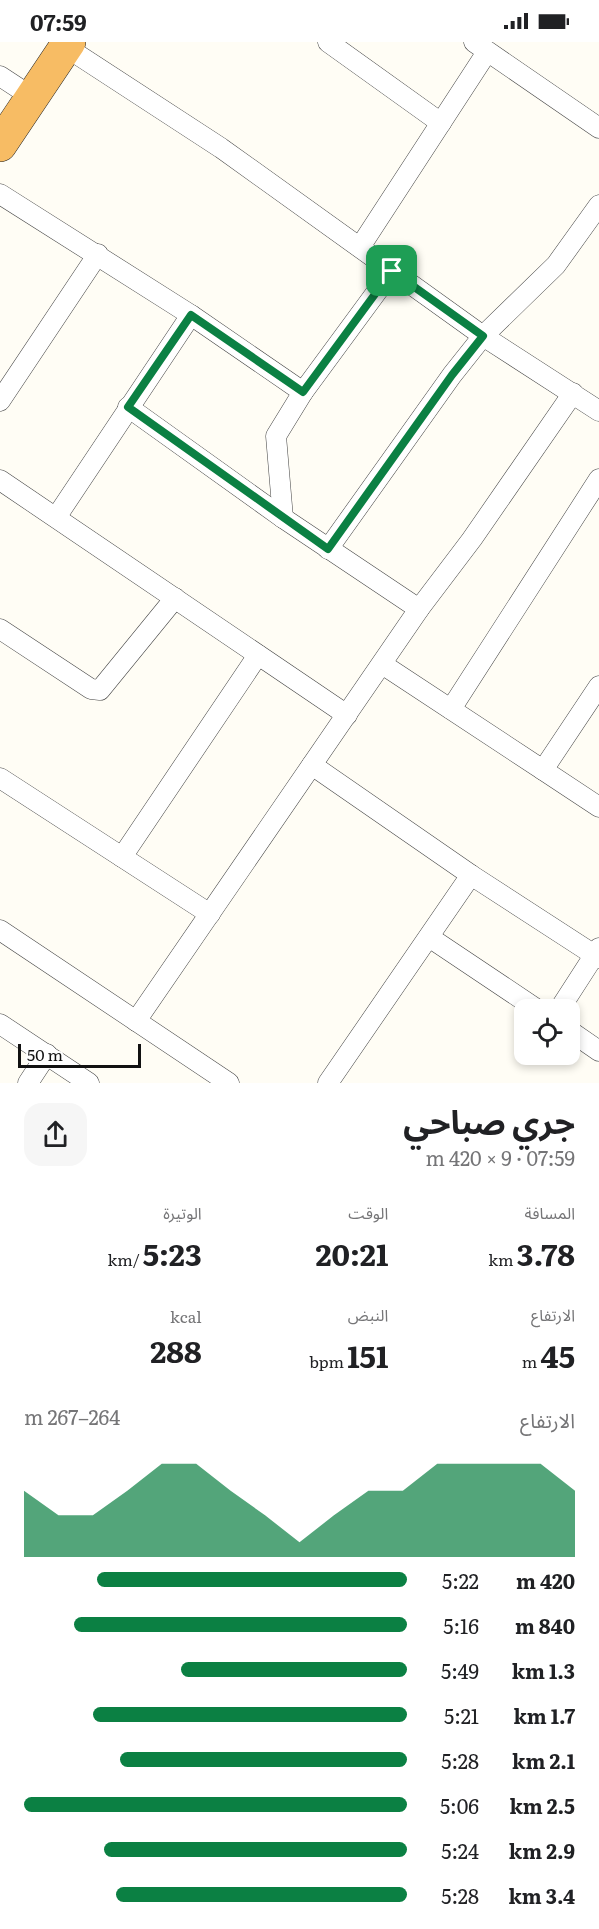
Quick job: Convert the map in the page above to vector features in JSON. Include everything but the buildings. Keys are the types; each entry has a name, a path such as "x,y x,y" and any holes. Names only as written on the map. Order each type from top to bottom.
{"highway":[{"path":"0,145 67,45"}],"street":[{"path":"331,43 441,123"},
{"path":"67,45 220,148 483,336 599,411"},
{"path":"360,247 441,123 481,47 599,128"},
{"path":"0,76 32,98"},
{"path":"0,194 98,254 303,392"},
{"path":"328,549 452,375 483,336 591,232 599,205"},
{"path":"1,397 98,254"},
{"path":"283,518 276,436 303,392 392,271"},
{"path":"57,516 191,315"},
{"path":"136,1021 419,609 472,539 573,393"},
{"path":"128,407 283,518 419,609"},
{"path":"451,709 599,479"},
{"path":"0,480 57,516 347,715"},
{"path":"0,629 91,689 100,690 175,598"},
{"path":"122,857 258,655"},
{"path":"382,664 599,807"},
{"path":"543,770 597,694"},
{"path":"312,765 471,875 597,954 566,999"},
{"path":"0,777 210,914"},
{"path":"328,1083 471,875"},
{"path":"429,937 522,999"},
{"path":"3,939 136,1021 229,1083"},
{"path":"0,1024 89,1083"},
{"path":"580,1038 599,1051"},
{"path":"28,1083 47,1054"}],"route":[{"path":"392,271 483,336 452,375 328,549 128,407 191,315 303,392 392,271"}]}
